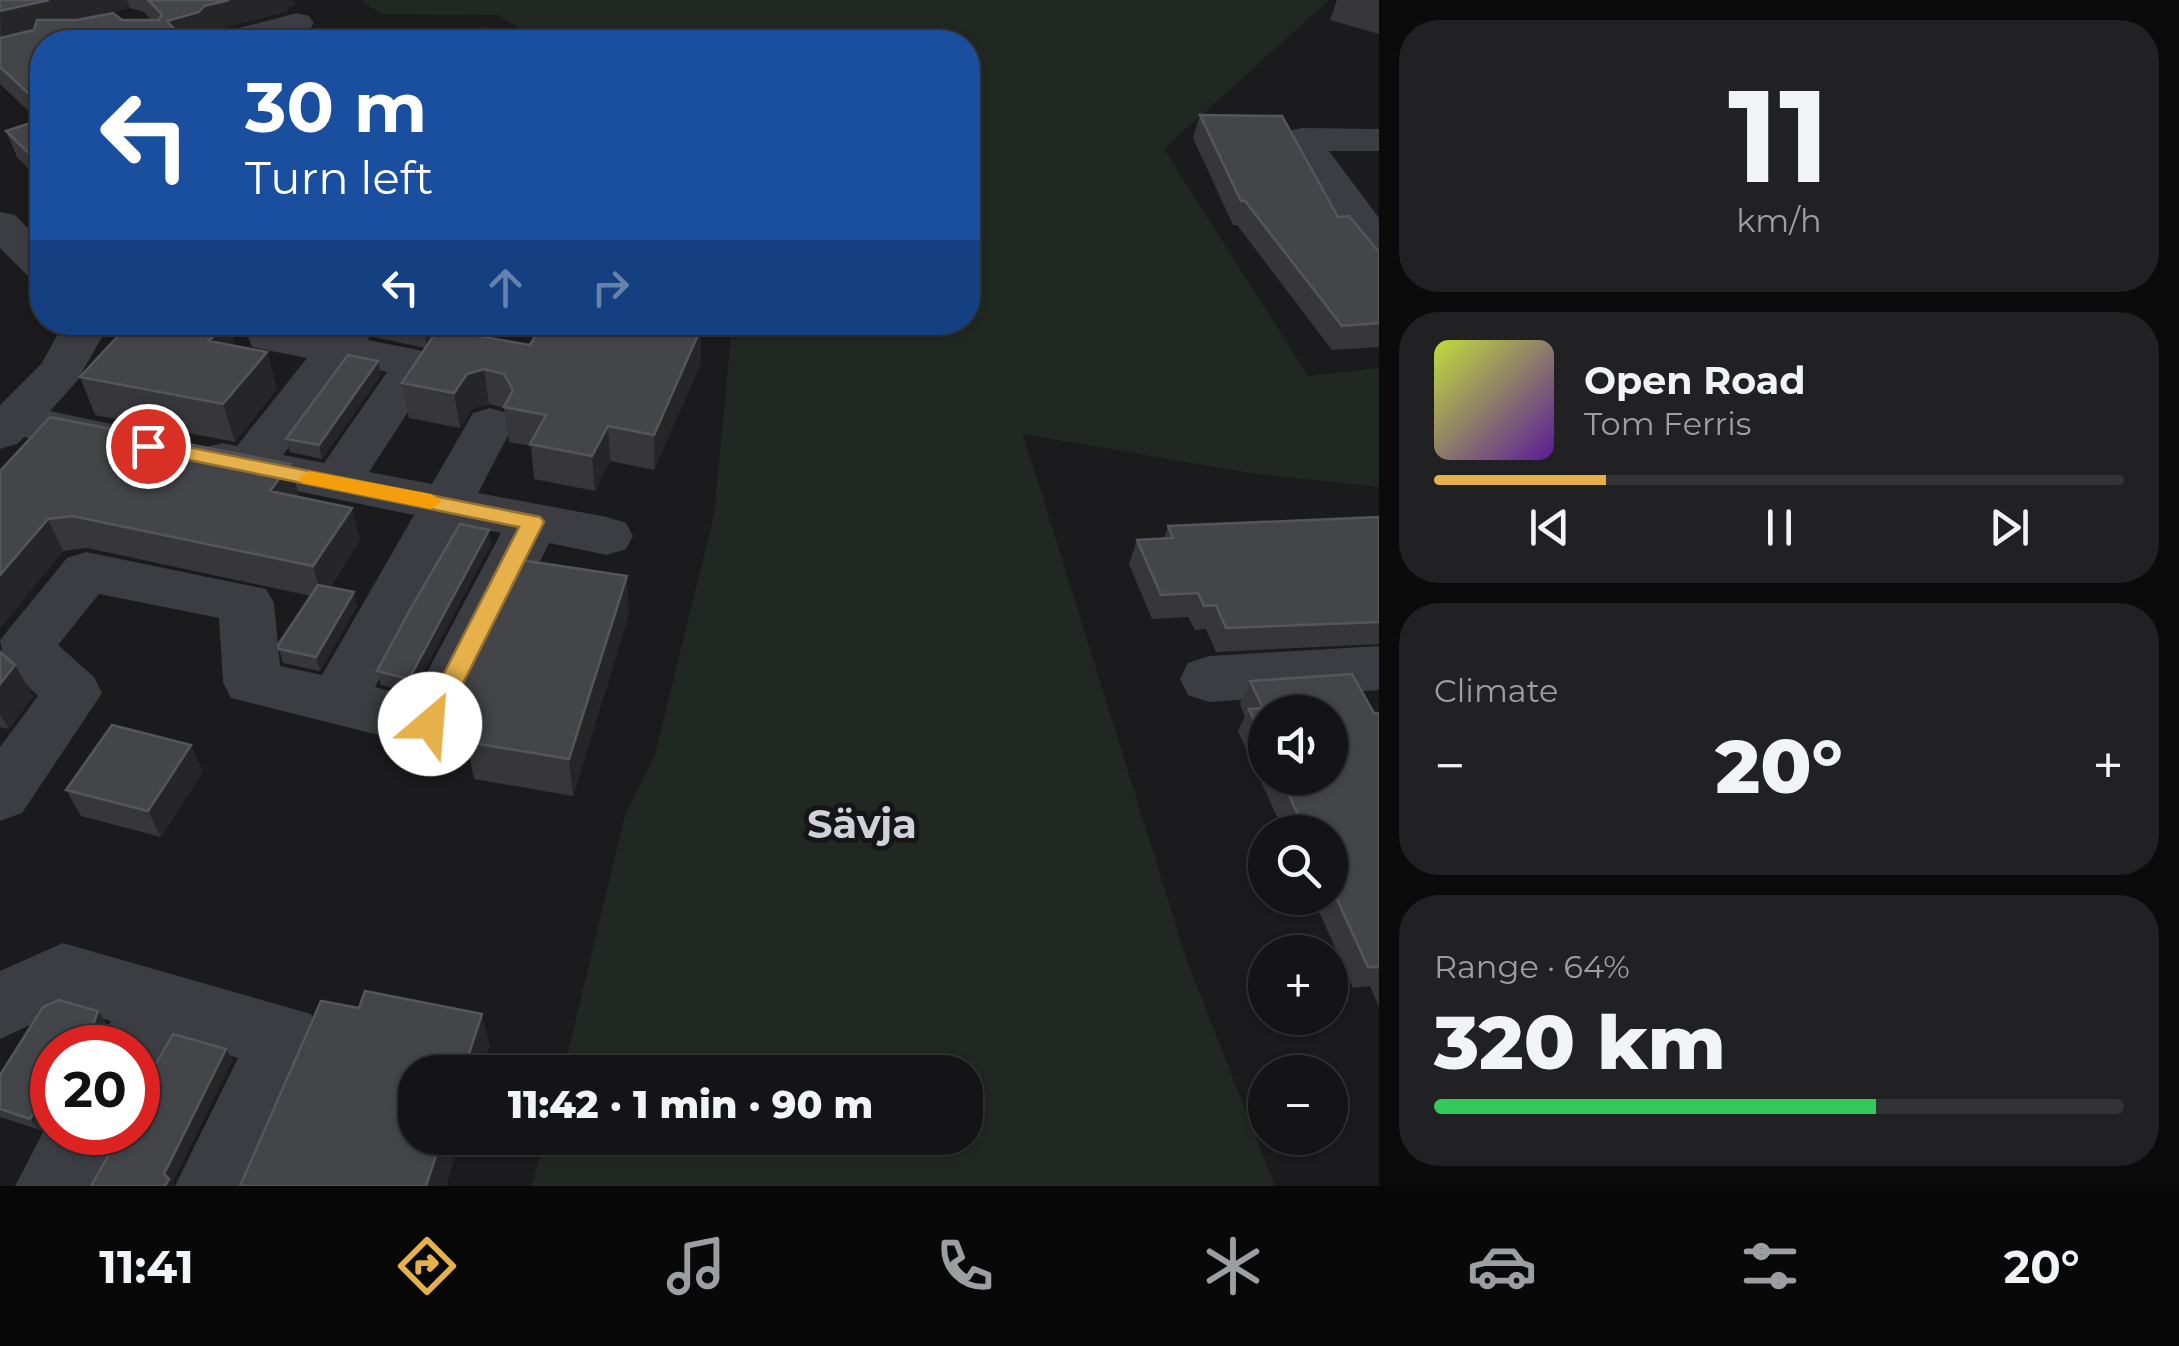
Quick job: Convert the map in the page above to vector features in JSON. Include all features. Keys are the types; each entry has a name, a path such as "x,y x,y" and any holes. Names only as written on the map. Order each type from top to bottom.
{"street":[{"path":"267,30 296,22"},
{"path":"1379,140 1301,139 1379,247"},
{"path":"0,224 30,254"},
{"path":"6,426 61,371 80,335"},
{"path":"268,335 348,336 417,363 336,483"},
{"path":"250,466 348,336"},
{"path":"338,701 490,424"},
{"path":"6,426 166,449 607,536"},
{"path":"7,774 73,693 24,648 86,572 246,603 252,682 430,724 533,522"},
{"path":"1209,679 1379,668"},
{"path":"0,1006 63,974 148,1025"},
{"path":"160,1026 286,1038 214,1186"},
{"path":"54,1186 72,1155"}],"shaded area":[{"path":"360,0 1329,0 1164,149 1308,376 1379,368 1379,487 1250,473 1023,434 1187,961 1248,1117 1248,1155 1263,1155 1275,1186 531,1186 541,1155 983,1155 983,1055 567,1055 625,816 655,755 714,515 731,335 980,335 980,30 523,30 497,15 381,14"}],"building":[{"path":"0,0 49,0 0,11"},
{"path":"148,0 229,0 167,21 175,30 34,30 37,20 77,20 113,13 122,20 159,20 162,14"},
{"path":"30,31 30,95 0,67 0,38"},
{"path":"1200,115 1282,116 1338,217 1349,216 1379,252 1379,323 1342,326 1245,201 1241,201"},
{"path":"30,123 30,154 6,131"},
{"path":"119,335 214,335 209,341 267,352 223,404 80,377"},
{"path":"434,335 472,335 530,345 536,335 698,335 654,435 608,426 592,456 530,444 546,415 504,407 513,390 504,374 484,369 467,374 454,393 402,383"},
{"path":"348,355 378,361 319,445 286,439"},
{"path":"50,417 290,464 270,491 352,508 313,566 72,516 48,519 0,575 0,471"},
{"path":"1379,517 1379,622 1226,628 1216,605 1204,606 1198,593 1161,595 1137,540 1173,538 1168,526"},
{"path":"460,524 489,530 409,679 377,671 412,606"},
{"path":"521,560 627,576 569,759 467,742 474,724 438,718"},
{"path":"318,585 354,592 316,657 279,649 278,645"},
{"path":"0,652 15,665 0,684"},
{"path":"1352,674 1374,713 1379,713 1379,967 1368,967 1344,915 1348,915 1348,815 1298,815 1289,795 1348,795 1348,695 1257,695 1250,681"},
{"path":"112,725 191,745 148,811 66,790"},
{"path":"365,991 482,1014 469,1055 398,1055 398,1155 436,1155 426,1186 240,1186 321,1001 359,1008"},
{"path":"59,1000 98,1011 93,1025 32,1025 43,1007"},
{"path":"30,1028 30,1119 0,1109 0,1075"},
{"path":"173,1034 226,1049 164,1174 169,1179 165,1186 91,1186 109,1155 160,1155 160,1057"}],"slow traffic":[{"path":"309,478 431,501"}],"district":[{"name":"Sävja","path":"862,824"}],"route":[{"path":"148,446 533,522 430,724"}]}
